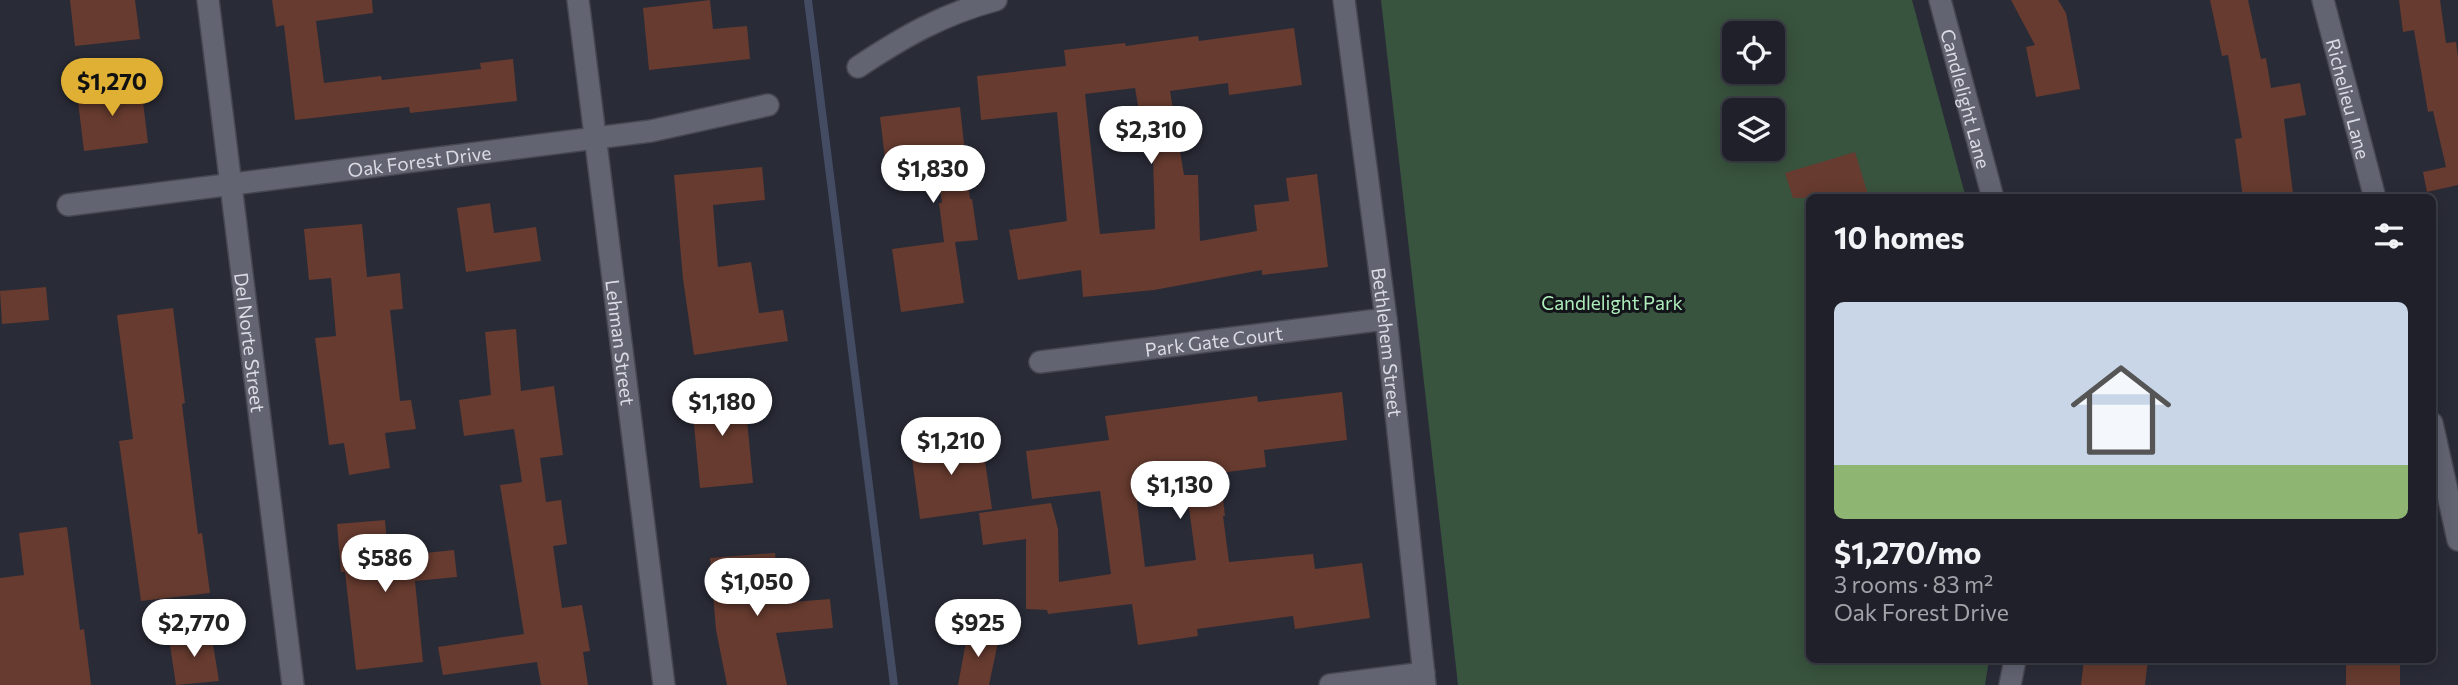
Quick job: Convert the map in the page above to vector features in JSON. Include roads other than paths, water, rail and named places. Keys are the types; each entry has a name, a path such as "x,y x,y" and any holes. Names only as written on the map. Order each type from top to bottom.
{"street":[{"name":"Del Norte Street","path":"208,0 293,685"},
{"name":"Lehman Street","path":"578,0 664,685"},
{"path":"858,67 905,36 961,9 996,0"},
{"name":"Bethlehem Street","path":"1344,0 1386,319 1425,679"},
{"name":"Candlelight Lane","path":"1940,0 1992,194"},
{"name":"Richelieu Lane","path":"2323,0 2374,194"},
{"name":"Oak Forest Drive","path":"68,205 651,131 768,105"},
{"name":"Park Gate Court","path":"1040,362 1386,319"},
{"path":"2436,441 2458,540"},
{"path":"2010,685 2014,663"},
{"path":"1330,685 1425,679"}],"waterway":[{"path":"808,0 894,685"}],"park label":[{"name":"Candlelight Park","path":"1612,302"}]}
